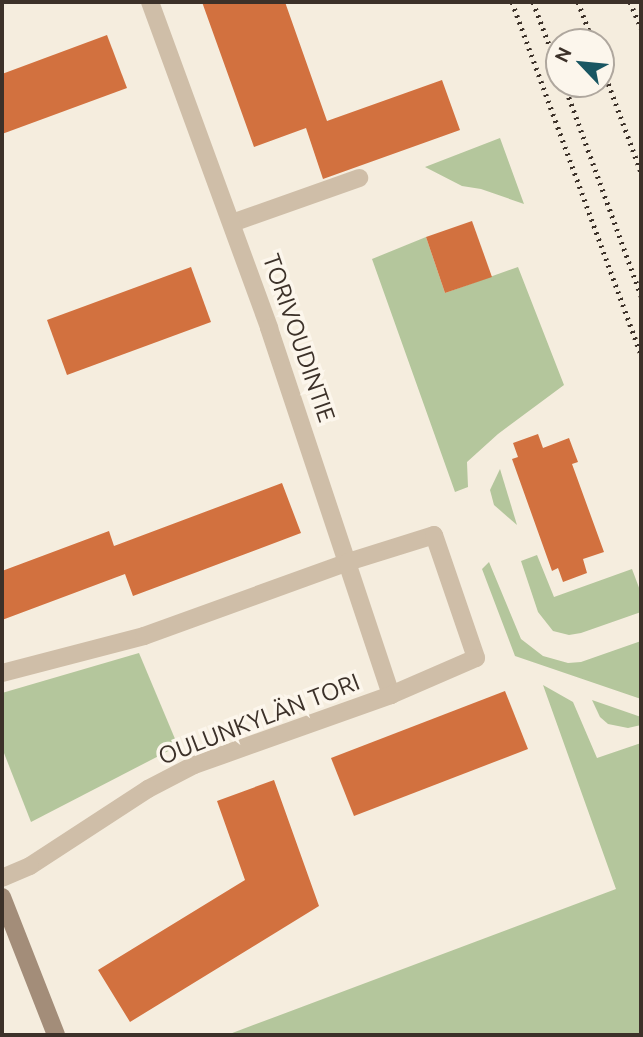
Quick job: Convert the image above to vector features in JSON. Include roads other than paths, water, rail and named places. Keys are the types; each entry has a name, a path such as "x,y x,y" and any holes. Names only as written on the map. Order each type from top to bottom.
{"main road":[{"path":"2,897 56,1035"}],"street":[{"name":"TORIVOUDINTIE","path":"150,2 232,223 391,695"},
{"path":"232,223 359,178"},
{"name":"OULUNKYLÄN TORI","path":"2,878 30,866 148,789 194,765 391,695 476,658 434,535 348,562"},
{"path":"2,673 144,636 348,562"}],"railway":[{"path":"512,2 641,355"},
{"path":"533,2 545,34"},
{"path":"578,2 588,28"},
{"path":"630,2 641,28"},
{"path":"569,98 641,296"},
{"path":"614,98 641,172"}]}
